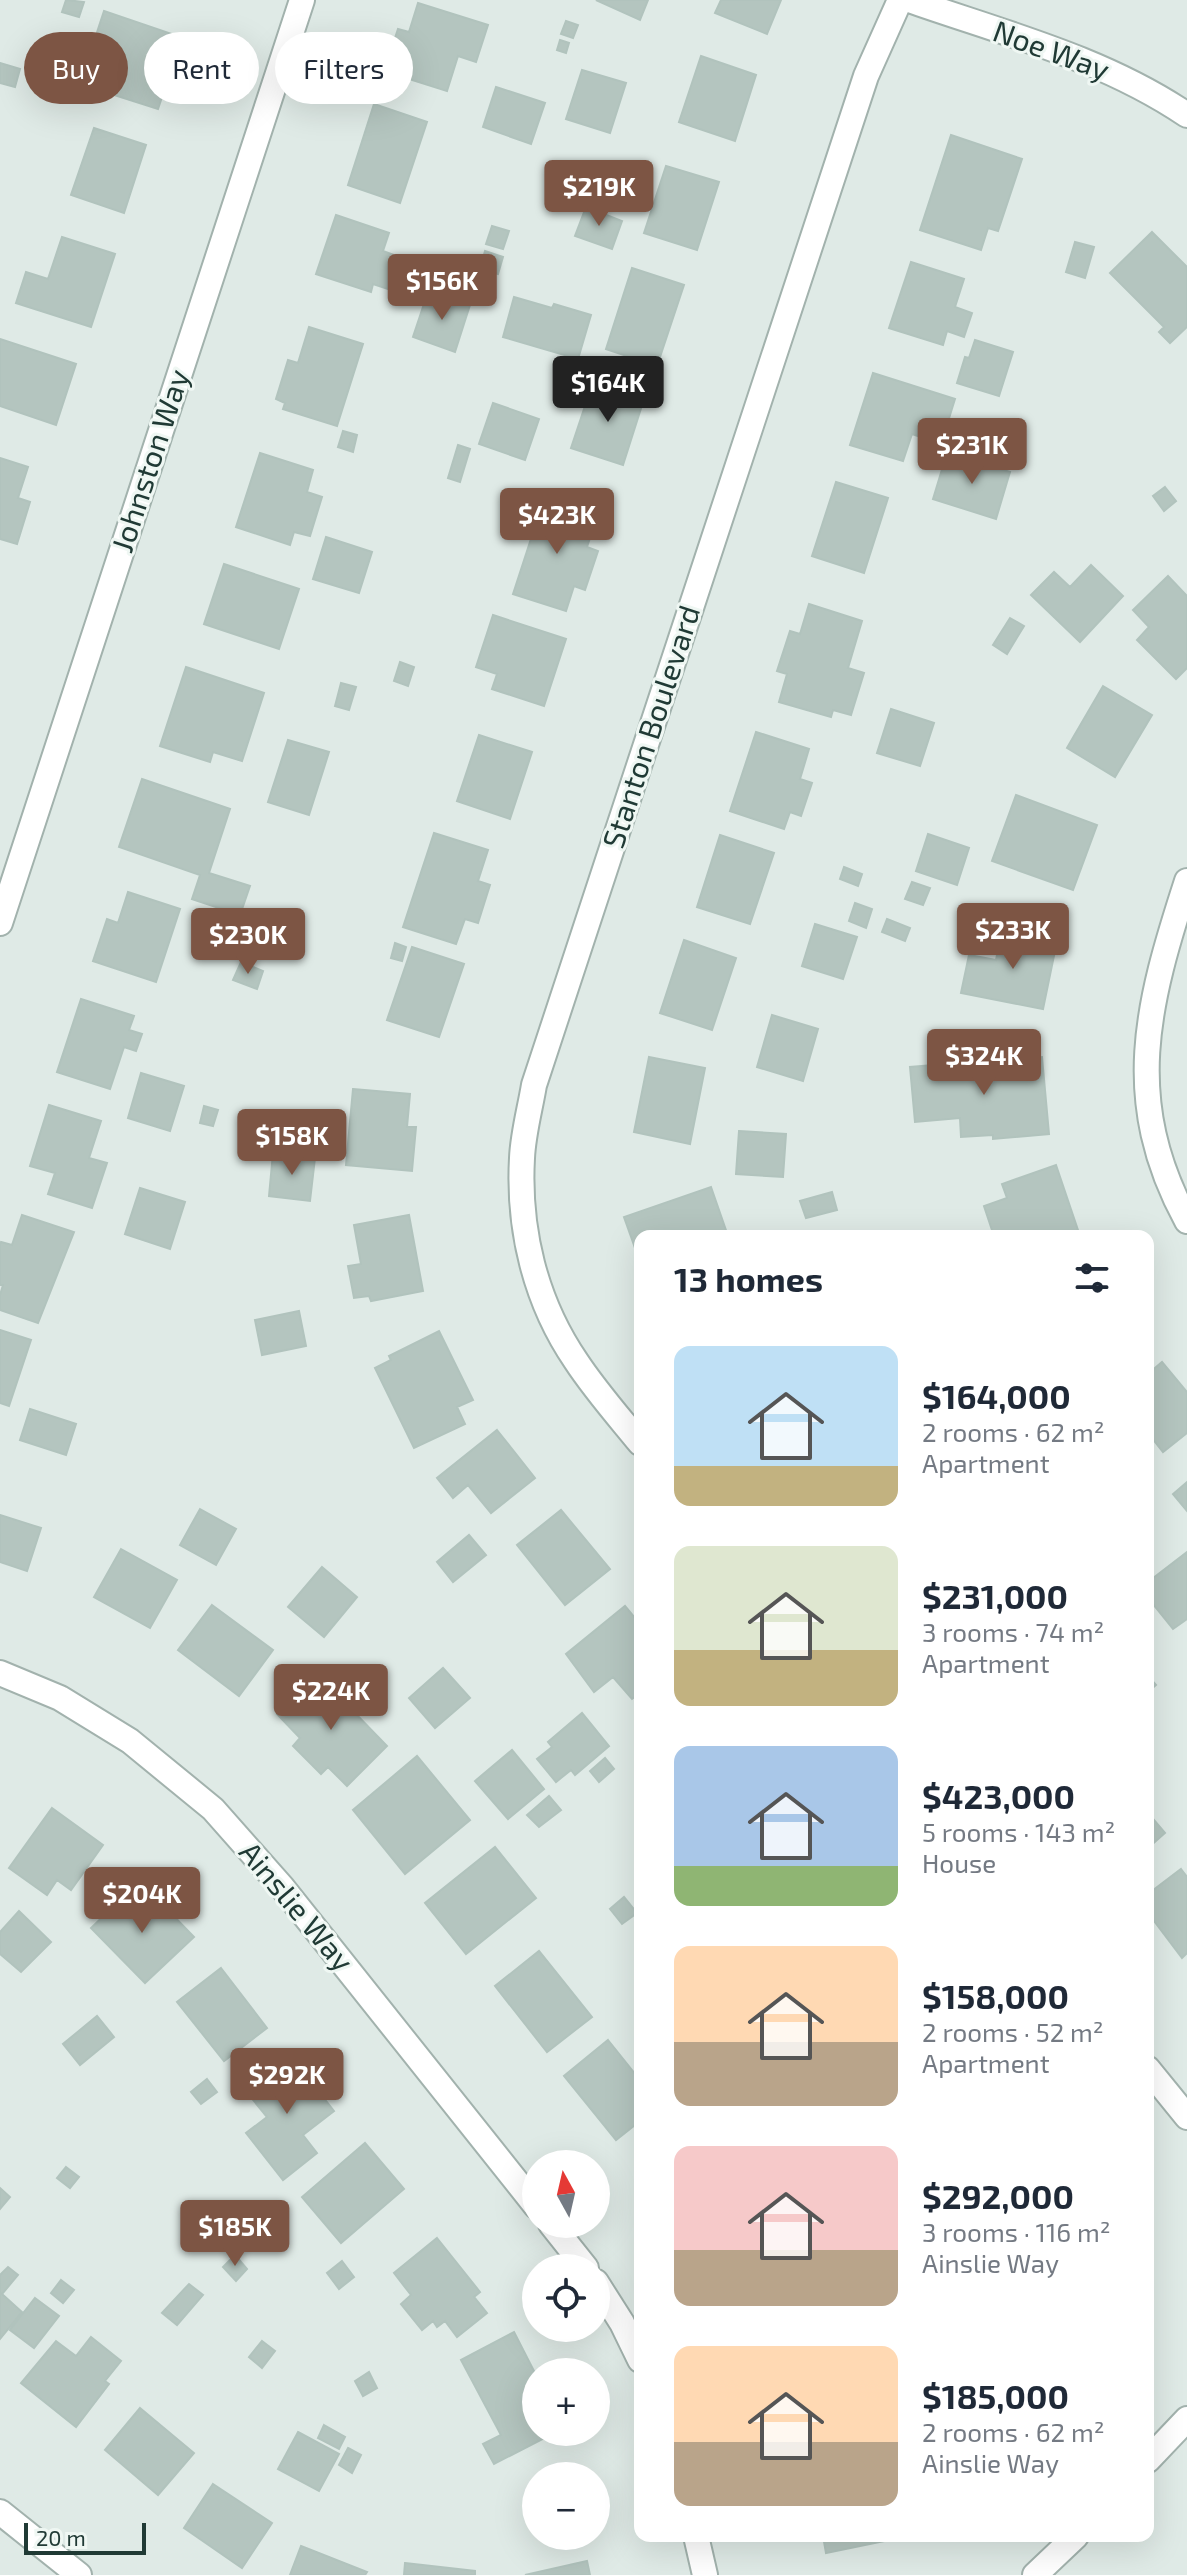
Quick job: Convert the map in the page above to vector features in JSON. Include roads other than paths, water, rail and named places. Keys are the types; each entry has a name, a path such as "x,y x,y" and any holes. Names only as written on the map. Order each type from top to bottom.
{"street":[{"name":"Johnston Way","path":"0,923 302,0"},
{"name":"Stanton Boulevard","path":"634,1435 575,1360 552,1321 528,1257 521,1200 522,1154 534,1085 866,76 900,0"},
{"name":"Noe Way","path":"909,0 1103,67 1158,95 1187,115"},
{"path":"1187,881 1154,995 1146,1052 1147,1102 1155,1141 1175,1199 1187,1221"},
{"name":"Ainslie Way","path":"0,1673 60,1698 130,1741 213,1809 282,1887 522,2188"},
{"path":"1154,2076 1187,2117"},
{"path":"562,2238 575,2254"},
{"path":"610,2304 634,2348"},
{"path":"1154,2454 1187,2419"},
{"path":"0,2512 79,2575"},
{"path":"697,2542 705,2575"},
{"path":"1035,2575 1070,2542"}]}
